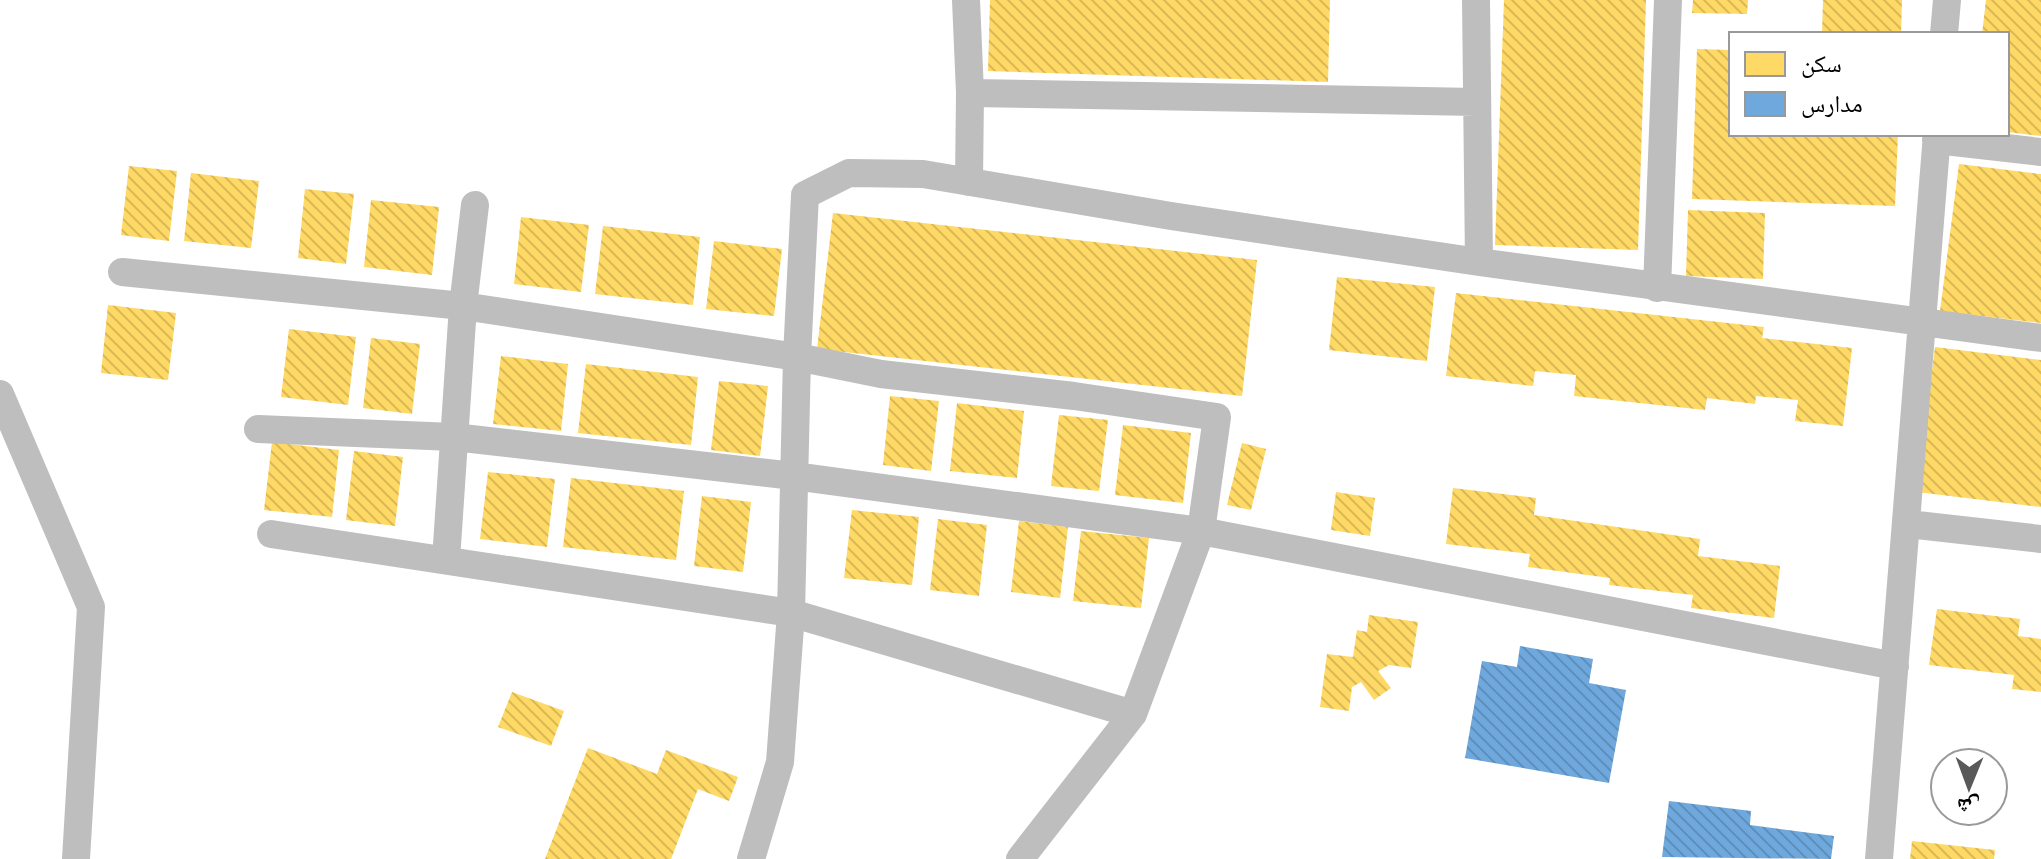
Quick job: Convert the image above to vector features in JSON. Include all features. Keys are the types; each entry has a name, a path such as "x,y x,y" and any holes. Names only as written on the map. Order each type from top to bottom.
{"street":[{"path":"966,0 970,93 969,182"},
{"path":"1476,0 1479,262"},
{"path":"1657,288 1668,0"},
{"path":"1944,32 1947,0"},
{"path":"970,93 1477,102"},
{"path":"1879,859 1937,137 2041,152"},
{"path":"751,859 780,762 791,613 797,357 805,195 849,173 923,174 1171,216 1479,262 2041,338"},
{"path":"446,560 463,306 475,205"},
{"path":"122,272 463,306 797,357 881,374 1074,396 1217,417 1201,531 1133,714 1020,859"},
{"path":"0,394 91,607 76,859"},
{"path":"258,429 454,437 794,476 1201,531 1895,666"},
{"path":"1908,524 2041,539"},
{"path":"271,534 791,613 1133,714"}],"building: سكن":[{"path":"990,0 1330,0 1328,82 988,71"},
{"path":"1504,0 1646,0 1638,250 1495,245"},
{"path":"1693,0 1748,0 1747,14 1692,13"},
{"path":"1823,0 1902,0 1901,32 1822,32"},
{"path":"1986,0 2041,0 2041,136 2009,132 2009,32 1982,32"},
{"path":"1697,49 1729,50 1729,136 1898,136 1895,206 1692,199"},
{"path":"1959,164 2041,174 2041,323 1940,311"},
{"path":"129,166 177,171 169,241 121,235"},
{"path":"191,173 259,181 251,248 184,241"},
{"path":"305,189 354,194 346,264 298,258"},
{"path":"371,200 439,207 432,275 364,267"},
{"path":"1688,210 1765,213 1763,279 1686,276"},
{"path":"833,213 1257,260 1242,396 817,349"},
{"path":"521,217 589,225 581,292 514,284"},
{"path":"603,226 700,237 693,305 595,294"},
{"path":"714,241 782,249 774,316 706,309"},
{"path":"1337,277 1435,287 1427,361 1329,350"},
{"path":"1456,293 1764,327 1762,338 1852,348 1843,426 1795,421 1798,400 1756,396 1755,404 1707,398 1705,410 1574,396 1576,375 1535,371 1533,386 1446,376"},
{"path":"108,305 176,313 168,380 101,373"},
{"path":"289,329 356,337 348,405 281,397"},
{"path":"371,338 420,344 412,414 363,408"},
{"path":"1935,347 2041,360 2041,507 1917,492"},
{"path":"501,356 568,364 561,431 493,424"},
{"path":"586,364 698,377 691,445 578,433"},
{"path":"719,381 768,386 760,456 711,450"},
{"path":"890,396 939,401 931,471 883,465"},
{"path":"957,403 1024,411 1017,478 950,471"},
{"path":"1059,415 1108,420 1099,491 1051,486"},
{"path":"1123,425 1191,433 1183,503 1115,495"},
{"path":"272,442 339,450 332,517 264,510"},
{"path":"1242,443 1266,449 1251,510 1227,505"},
{"path":"354,451 403,457 395,526 346,520"},
{"path":"488,472 555,479 547,547 480,539"},
{"path":"571,478 684,491 676,560 563,547"},
{"path":"1453,488 1536,498 1534,515 1700,539 1698,556 1780,566 1774,618 1691,608 1693,595 1609,585 1610,578 1528,567 1530,554 1446,544"},
{"path":"1336,492 1375,498 1370,536 1331,530"},
{"path":"702,496 751,502 743,572 694,566"},
{"path":"852,510 919,517 912,585 844,578"},
{"path":"938,519 987,525 979,596 930,590"},
{"path":"1019,521 1068,527 1060,598 1011,592"},
{"path":"1081,531 1149,538 1141,608 1073,601"},
{"path":"1937,609 2020,619 2018,636 2041,639 2041,692 2012,689 2014,675 1929,665"},
{"path":"1369,615 1418,622 1411,668 1389,665 1378,671 1391,688 1374,700 1361,682 1352,687 1349,711 1320,707 1327,654 1353,657 1357,630 1367,632"},
{"path":"512,692 564,711 551,746 498,727"},
{"path":"588,748 657,774 666,750 738,777 729,801 698,789 671,859 545,859"},
{"path":"1912,841 1995,850 1994,859 1910,859"}],"building: مدارس":[{"path":"1520,646 1593,659 1589,683 1626,690 1609,783 1465,758 1482,661 1517,667"},
{"path":"1669,801 1751,811 1750,825 1834,836 1831,859 1662,857"}]}
